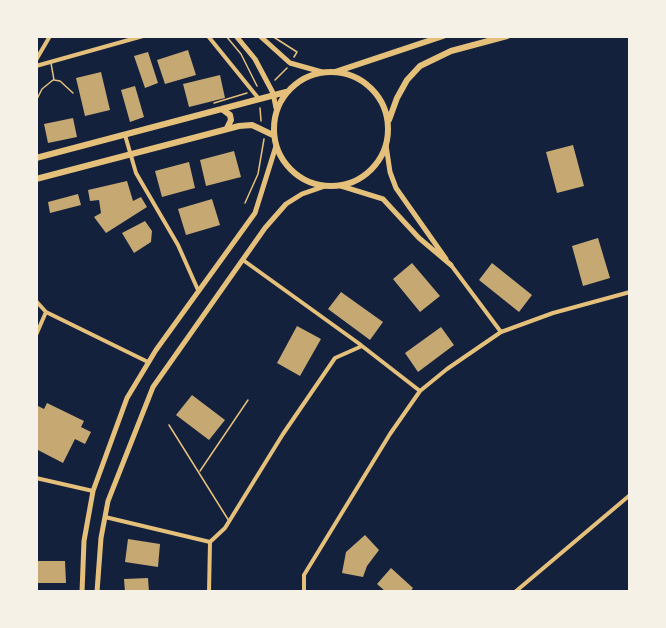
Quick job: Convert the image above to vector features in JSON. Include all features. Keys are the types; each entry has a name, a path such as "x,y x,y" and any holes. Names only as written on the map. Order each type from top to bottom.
{"main road":[{"path":"236,36 255,59 273,96 276,108 273,135 283,161 294,174 309,182 340,186 383,199 418,238 451,265"},
{"path":"260,36 290,63 322,72 352,75 366,84 378,96 389,120"},
{"path":"335,72 430,38 443,36"},
{"path":"451,265 396,188 390,172 386,145 389,120 407,80 420,66 451,51 507,36"},
{"path":"276,108 286,92 302,79 322,72"},
{"path":"36,158 286,92"},
{"path":"222,109 230,115 231,120 227,128"},
{"path":"36,179 227,128 246,125 261,128 273,135"},
{"path":"340,186 368,173 379,160 386,145"},
{"path":"82,592 84,541 93,491 127,398 148,362 255,213 276,146"},
{"path":"97,592 105,517 121,464 153,387 265,228 286,204 302,194 326,186"}],"street":[{"path":"36,60 50,36"},
{"path":"36,66 142,36"},
{"path":"208,36 260,99"},
{"path":"125,135 136,173 178,245 198,290"},
{"path":"243,260 420,391"},
{"path":"451,265 501,332"},
{"path":"304,592 304,575 390,434 420,391 447,369 501,332 553,313 630,292"},
{"path":"36,301 46,312 148,362"},
{"path":"36,335 46,312"},
{"path":"209,592 210,542 229,522 323,373 335,358 362,346"},
{"path":"36,478 93,491"},
{"path":"515,592 630,495"},
{"path":"105,517 210,542"}],"lane":[{"path":"50,62 54,80"},
{"path":"36,101 42,89 54,80 60,81 73,93"},
{"path":"36,120 36,133"},
{"path":"199,473 248,400"},
{"path":"169,425 229,522"}],"path":[{"path":"226,36 241,54 252,75 260,99 260,133 264,136 262,158 245,203"},
{"path":"267,83 275,80 297,52 272,36"}],"building":[{"path":"188,50 196,75 165,84 157,60"},
{"path":"148,52 158,83 145,88 134,56"},
{"path":"101,72 110,110 85,116 76,78"},
{"path":"220,75 225,98 189,107 183,84"},
{"path":"135,86 144,117 130,122 121,90"},
{"path":"73,118 77,137 48,143 44,124"},
{"path":"573,145 584,186 557,193 546,152"},
{"path":"234,151 241,177 206,186 200,160"},
{"path":"189,162 195,188 162,197 155,171"},
{"path":"127,181 133,201 141,197 147,207 106,233 94,217 101,213 99,200 90,201 88,190"},
{"path":"78,194 81,205 50,213 48,202"},
{"path":"212,199 220,225 186,235 178,209"},
{"path":"145,221 152,231 151,242 134,253 122,233"},
{"path":"598,238 610,278 583,286 572,246"},
{"path":"412,263 440,296 420,312 393,279"},
{"path":"492,263 532,295 519,312 479,280"},
{"path":"341,292 383,322 370,340 328,309"},
{"path":"297,326 321,339 300,376 277,363"},
{"path":"441,327 454,345 418,372 405,353"},
{"path":"192,395 225,420 209,440 176,415"},
{"path":"47,403 84,421 81,427 91,432 85,444 75,439 63,463 36,449 38,420 36,419 36,405 44,409"},
{"path":"365,535 379,550 367,566 363,577 342,573 346,552"},
{"path":"128,539 160,544 158,567 125,562"},
{"path":"36,561 65,561 66,583 36,583"},
{"path":"391,568 413,588 410,592 386,592 377,584"},
{"path":"148,578 149,592 125,592 124,579"}]}
